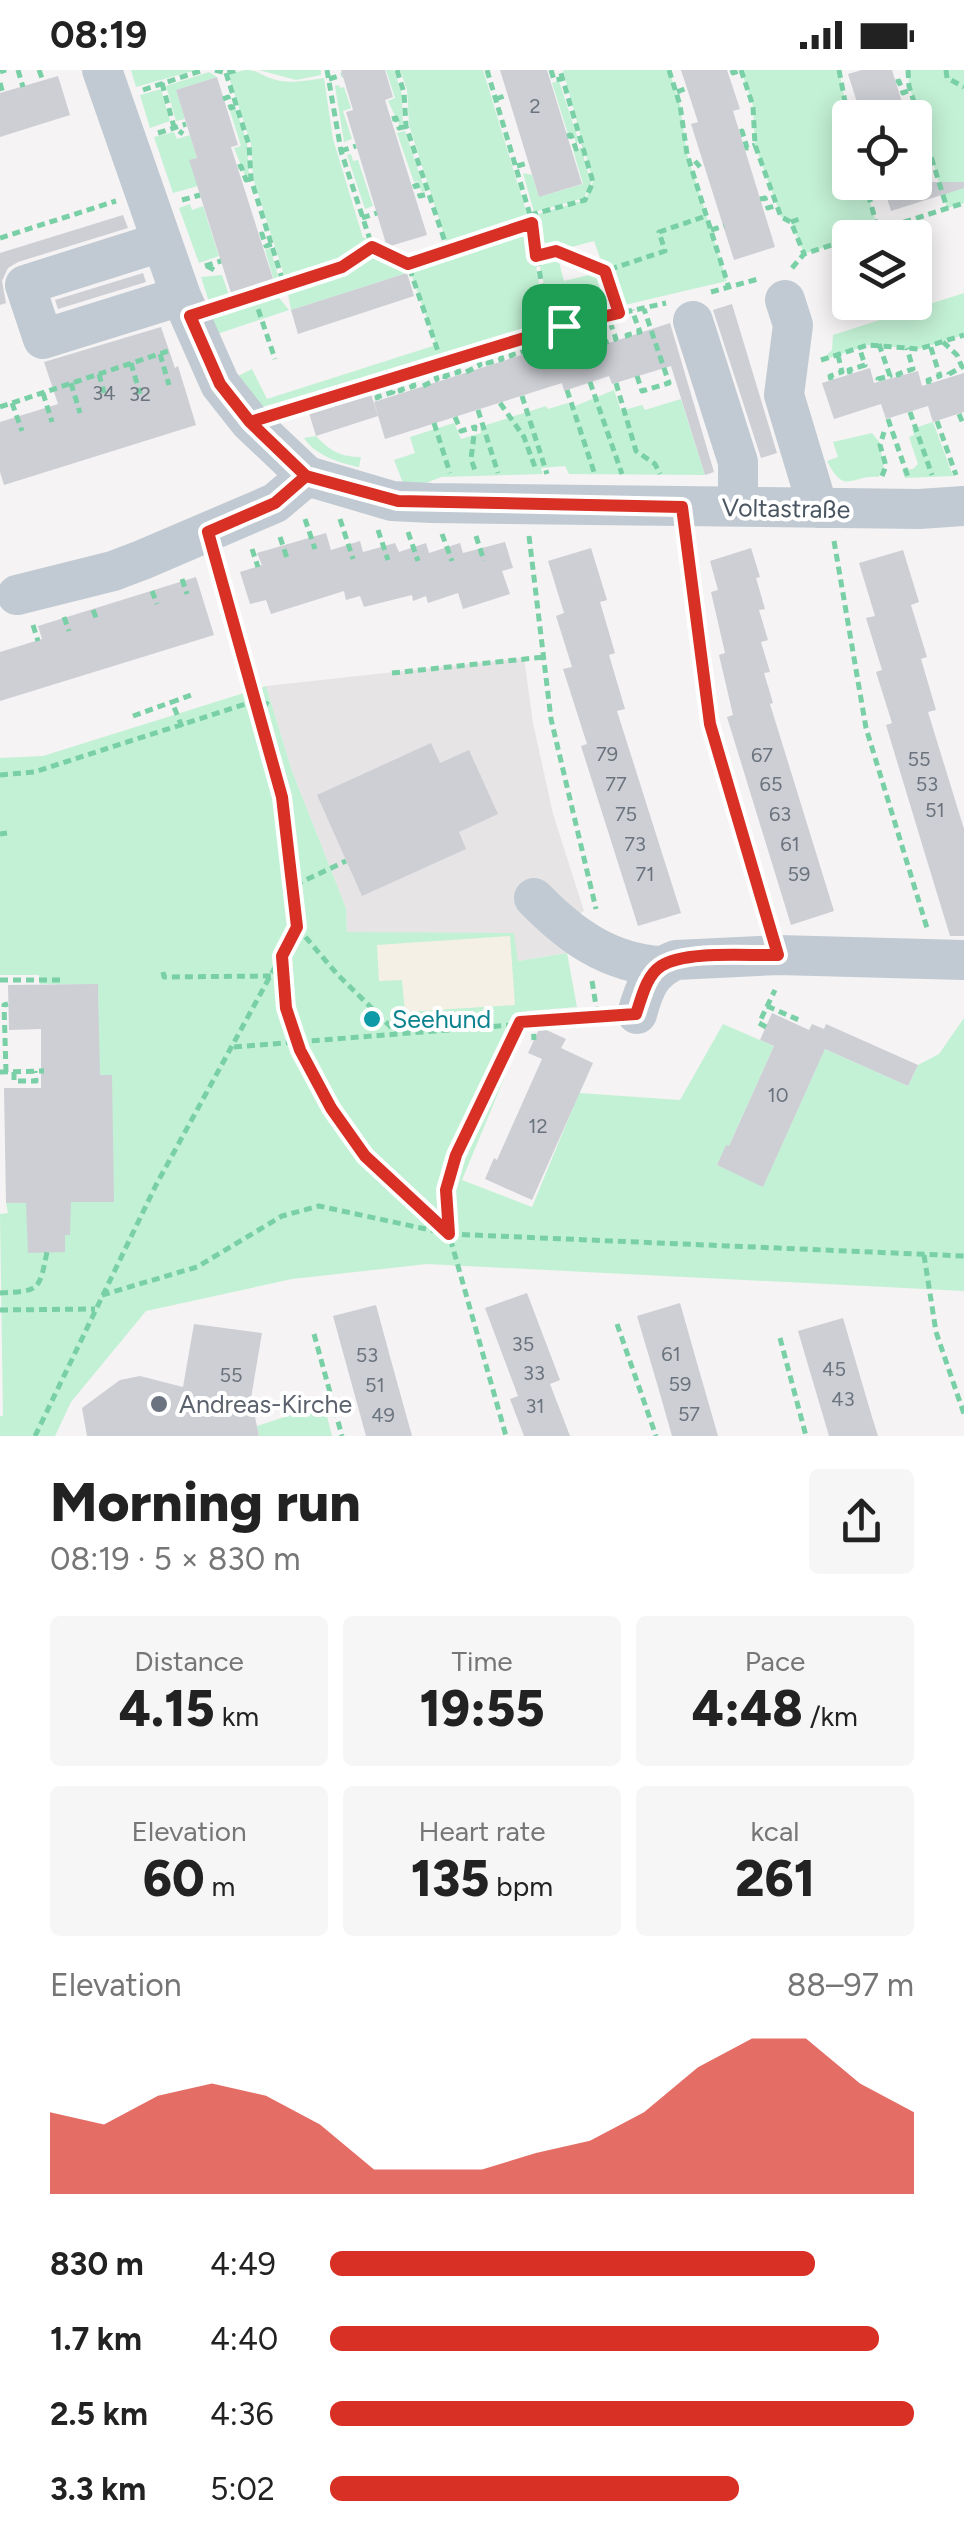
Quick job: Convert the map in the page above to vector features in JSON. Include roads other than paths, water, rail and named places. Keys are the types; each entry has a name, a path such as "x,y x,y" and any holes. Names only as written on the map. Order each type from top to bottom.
{"street":[{"name":"Voltastraße","path":"107,85 190,318 220,384 250,422 306,476 392,500 536,485 672,491 818,508 919,509 960,491"},
{"path":"162,242 26,284 43,340 190,318"},
{"path":"691,305 738,462 738,492"},
{"path":"789,313 784,395 818,508"},
{"path":"17,596 113,571 208,532 275,503 306,476"},
{"path":"534,898 564,930 588,946 643,965 661,966 692,958 784,955 950,960"},
{"path":"617,1016 644,990 661,966"}],"place":[{"name":"Seehund","path":"372,1019"},
{"name":"Andreas-Kirche","path":"159,1404"}]}
